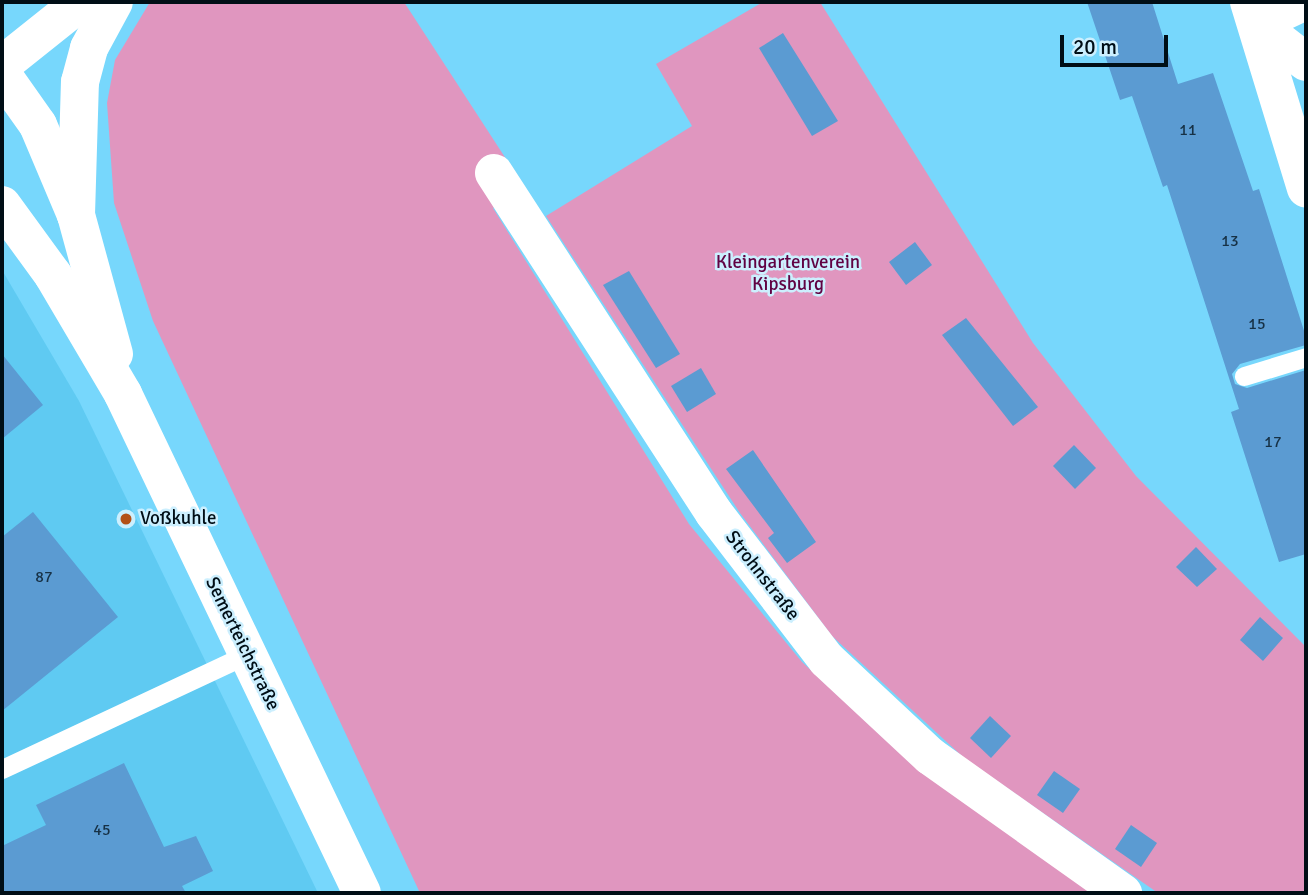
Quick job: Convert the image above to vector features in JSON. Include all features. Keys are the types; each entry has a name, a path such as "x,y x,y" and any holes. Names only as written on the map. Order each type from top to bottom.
{"main road":[{"path":"2,65 81,2"},
{"path":"76,215 80,82 89,48 114,2"},
{"path":"1253,13 1303,2"},
{"path":"1253,13 1306,62"},
{"path":"1253,13 1306,188"},
{"name":"Semerteichstraße","path":"2,74 38,125 76,215 123,394"},
{"name":"Strohnstraße","path":"494,173 714,513 827,660 930,756 1123,893"},
{"name":"Semerteichstraße","path":"2,205 53,275 123,394 362,893"}],"lane":[{"path":"1244,376 1306,357"},
{"path":"2,769 247,654"}],"shaded area":[{"path":"2,270 79,401 318,893 2,893"}],"green space":[{"path":"150,2 404,2 525,188 493,208 689,524 802,662 917,769 1092,893 420,893 153,321 114,203 107,103 115,60"},
{"name":"Kleingartenverein Kipsburg","path":"763,2 820,2 1033,343 1136,476 1306,647 1306,893 1158,893 964,758 832,636 740,513 546,216 692,126 656,64"}],"building":[{"path":"1087,2 1152,2 1178,84 1213,73 1253,191 1259,189 1306,337 1306,345 1240,364 1232,374 1235,384 1247,388 1306,370 1306,554 1279,562 1231,412 1239,409 1167,185 1163,187 1132,96 1120,100"},
{"path":"783,33 838,121 812,136 759,48"},
{"path":"915,242 932,265 906,285 889,262"},
{"path":"629,271 680,354 656,368 603,285"},
{"path":"966,318 1038,407 1013,426 942,335"},
{"path":"2,354 43,405 2,439"},
{"path":"701,368 716,394 687,412 671,386"},
{"path":"1074,445 1096,468 1075,489 1053,466"},
{"path":"753,450 816,542 787,563 768,538 774,533 726,469"},
{"path":"33,512 118,617 2,711 2,537"},
{"path":"1196,547 1217,569 1197,587 1176,567"},
{"path":"1260,617 1283,638 1263,661 1240,640"},
{"path":"990,716 1011,736 991,758 970,738"},
{"path":"124,763 164,847 196,836 213,871 182,886 186,893 2,893 2,846 46,825 36,805"},
{"path":"1054,771 1080,789 1063,813 1037,795"},
{"path":"1131,825 1157,843 1141,867 1115,849"}],"place":[{"name":"Voßkuhle","path":"126,519"}]}
